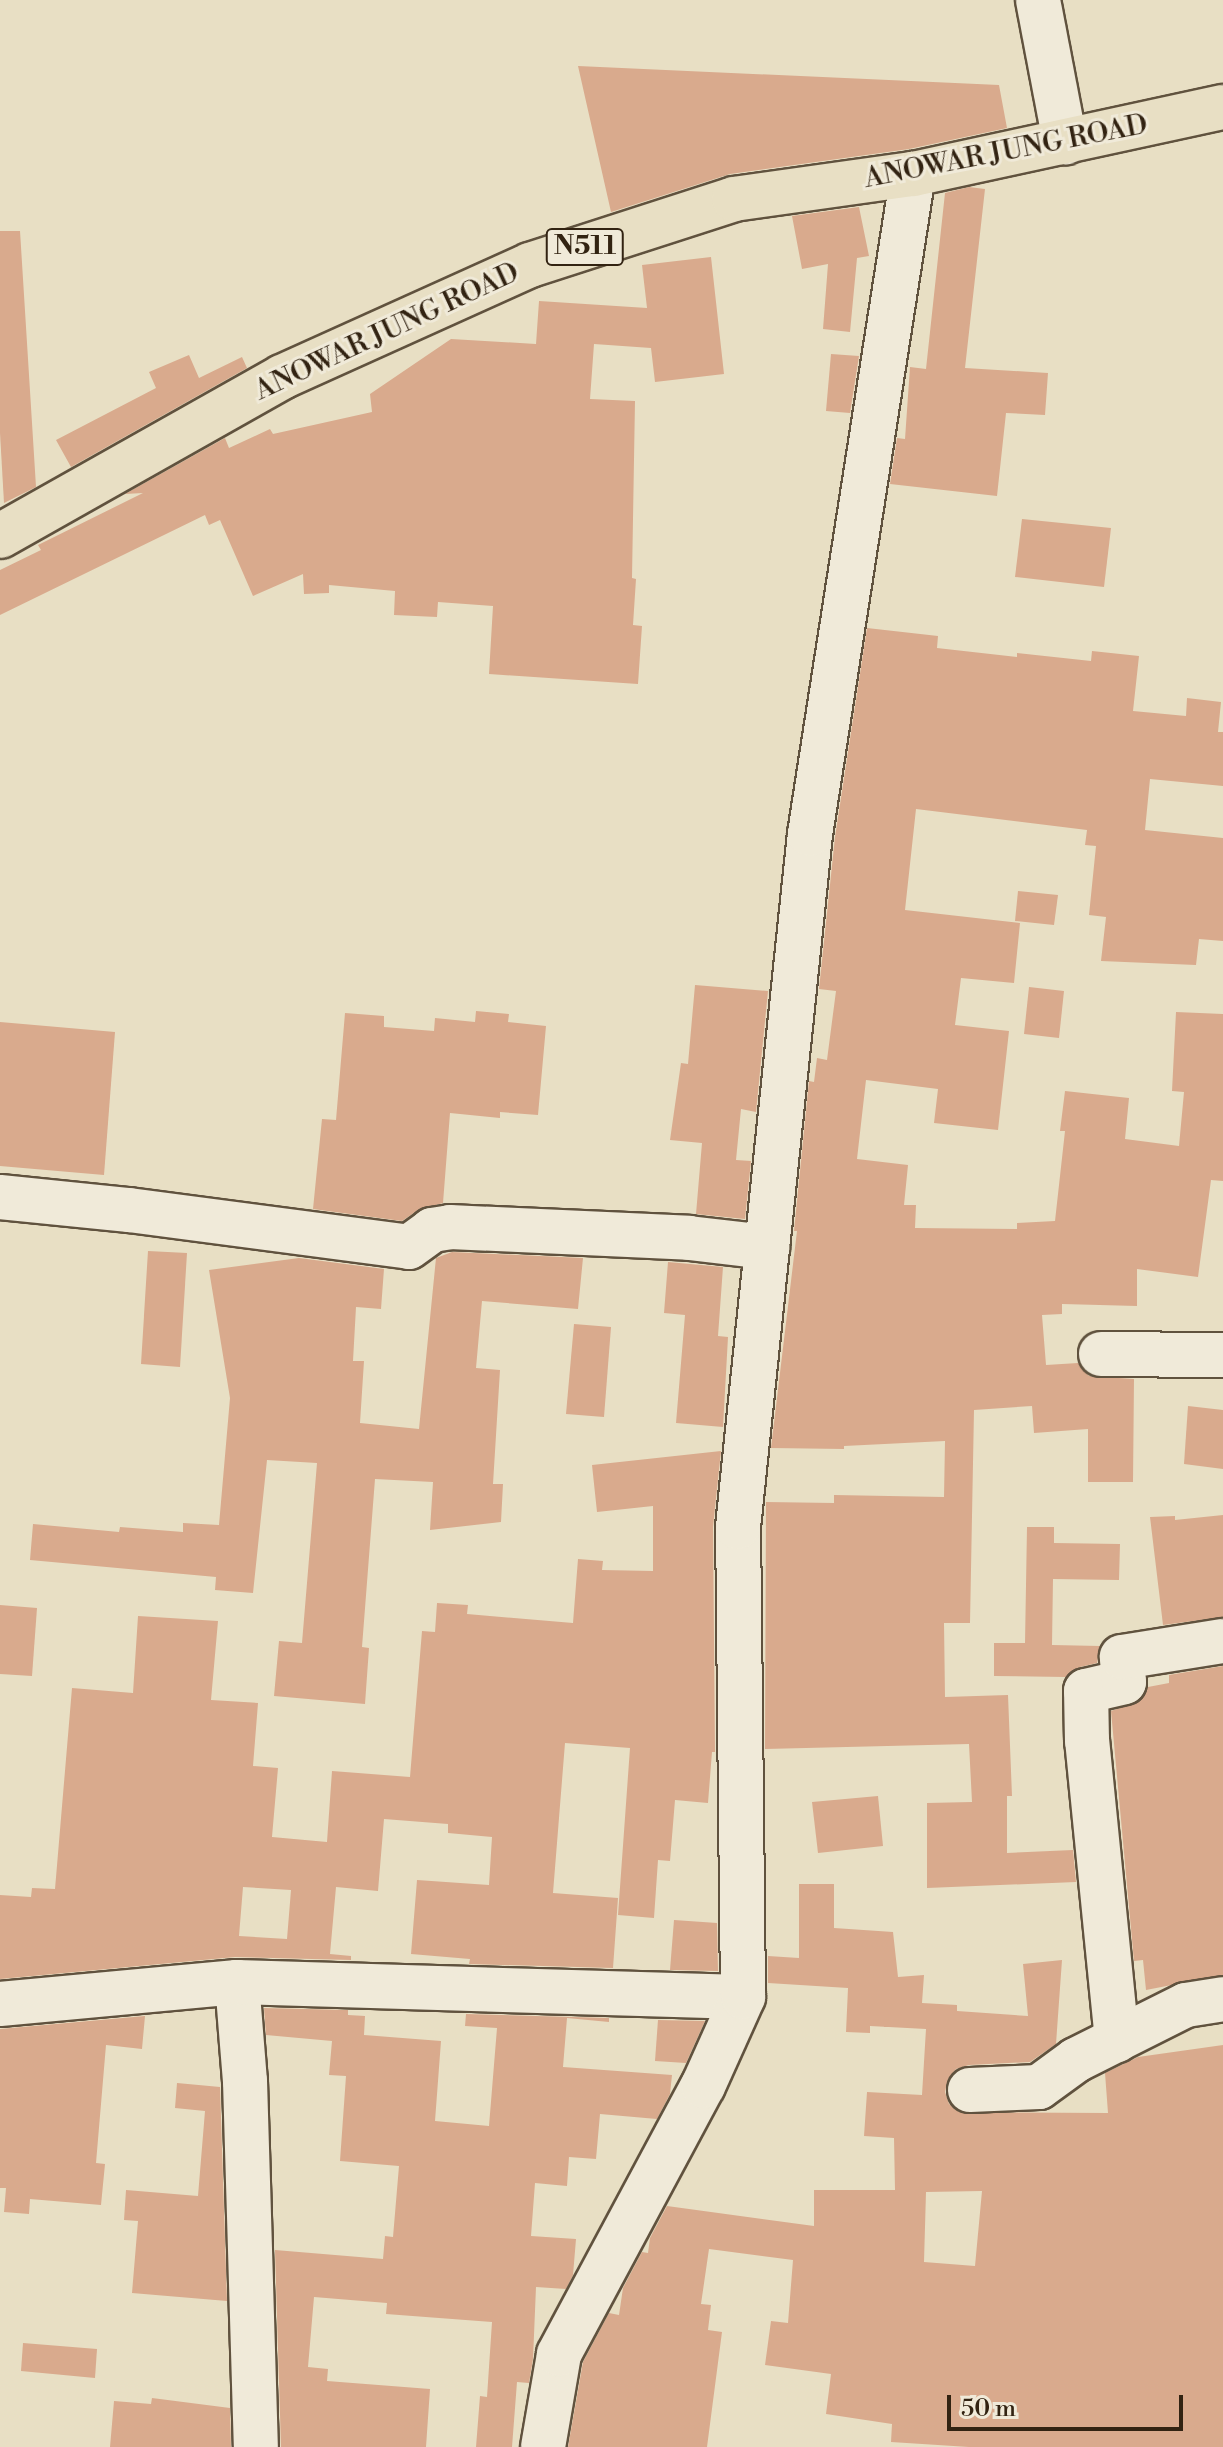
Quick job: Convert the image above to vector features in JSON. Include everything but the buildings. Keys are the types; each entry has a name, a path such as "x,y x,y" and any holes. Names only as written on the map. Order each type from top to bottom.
{"highway":[{"name":"ANOWAR JUNG ROAD","path":"0,536 282,377 530,265 734,199 913,174 1223,107"}],"street":[{"path":"1038,0 1065,142"},
{"path":"543,2447 559,2354 703,2086 743,1997 738,1527 810,834 913,174"},
{"path":"0,1197 129,1210 409,1247 432,1230 450,1227 689,1238 767,1247"},
{"path":"1101,1354 1223,1355"},
{"path":"1117,2040 1087,1741 1086,1691 1124,1682 1122,1657 1223,1641"},
{"path":"0,2004 237,1982 743,1997"},
{"path":"237,1982 245,2081 256,2447"},
{"path":"970,2090 1039,2087 1076,2060 1186,2005 1223,1999"}]}
